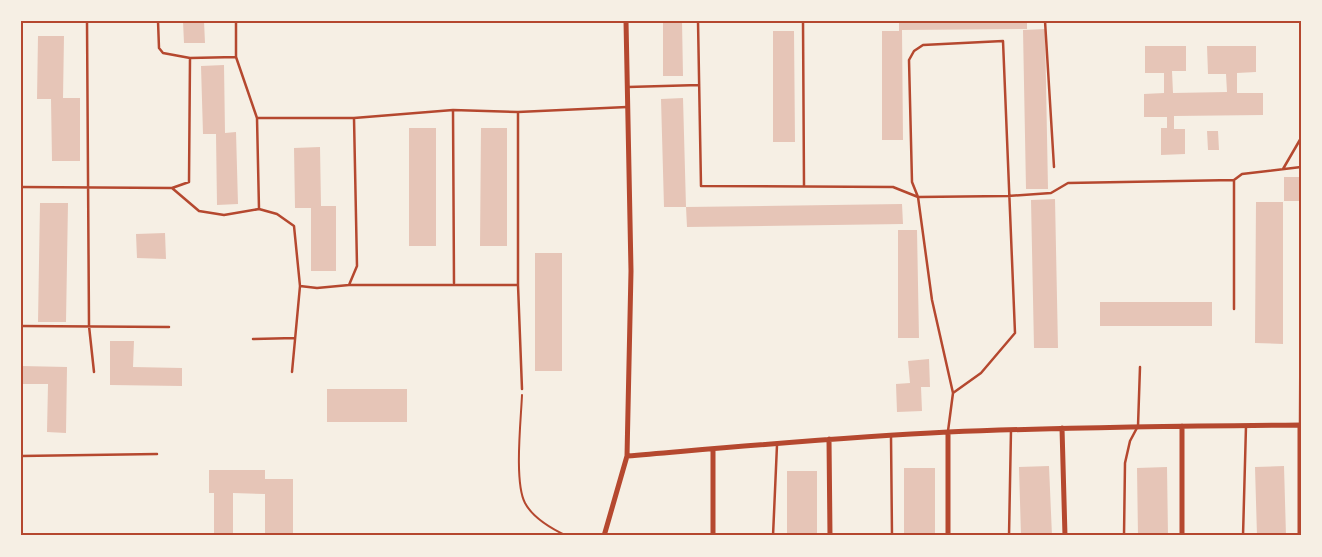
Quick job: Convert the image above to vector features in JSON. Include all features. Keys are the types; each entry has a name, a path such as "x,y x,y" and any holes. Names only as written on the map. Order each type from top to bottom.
{"street":[{"path":"604,536 627,456 631,271 626,21"},
{"path":"627,456 829,439 948,432 1138,426 1300,426 1300,536"},
{"path":"1182,426 1182,536"},
{"path":"1062,428 1065,536"},
{"path":"948,432 948,536"},
{"path":"829,439 830,536"},
{"path":"713,449 713,536"}],"lane":[{"path":"87,21 89,326 94,372"},
{"path":"158,21 159,48 163,53 190,58 236,57"},
{"path":"236,21 236,57 257,118 259,209"},
{"path":"698,21 701,186 893,188 918,197 1008,196 1051,193 1068,183 1234,180 1242,174 1301,167"},
{"path":"803,21 804,186"},
{"path":"1045,21 1054,167"},
{"path":"948,432 953,393 932,300 918,197 912,182 909,60 914,51 923,45 1004,41 1014,333 981,373 953,393"},
{"path":"21,187 172,188 189,182 190,58"},
{"path":"628,88 699,85"},
{"path":"257,118 354,118 453,110 518,112 628,107"},
{"path":"453,110 454,284"},
{"path":"518,112 518,284 522,389"},
{"path":"349,285 357,266 354,118"},
{"path":"1282,170 1301,138"},
{"path":"1234,180 1234,309"},
{"path":"172,188 199,211 224,215 259,209 277,214 294,226 300,286 292,372"},
{"path":"1300,426 1301,233"},
{"path":"300,286 317,288 349,285 518,284"},
{"path":"21,326 169,327"},
{"path":"254,339 295,338"},
{"path":"1124,536 1125,463 1130,441 1138,426 1140,367"},
{"path":"1243,536 1246,426"},
{"path":"1009,536 1011,430"},
{"path":"891,436 892,536"},
{"path":"773,536 777,443"},
{"path":"21,456 157,454"}],"path":[{"path":"522,389 520,458 525,502 538,518 567,536"}],"building":[{"path":"183,21 204,21 205,43 184,43"},
{"path":"663,21 682,21 683,76 663,76"},
{"path":"899,21 1027,21 1027,29 902,30 903,140 882,140 882,31 899,31"},
{"path":"1045,29 1048,189 1026,189 1023,30"},
{"path":"773,31 794,31 795,142 773,142"},
{"path":"38,36 64,36 63,98 80,98 80,161 52,161 51,99 37,99"},
{"path":"1145,46 1186,46 1186,71 1172,71 1173,93 1227,92 1226,74 1208,74 1207,46 1256,46 1256,72 1237,73 1237,93 1263,93 1263,115 1174,116 1174,129 1185,129 1185,154 1161,155 1161,128 1167,128 1167,117 1144,117 1144,94 1164,93 1164,73 1145,73"},
{"path":"224,65 225,133 236,132 238,204 217,205 216,134 203,134 201,66"},
{"path":"683,98 686,207 664,207 661,99"},
{"path":"409,128 436,128 436,246 409,246"},
{"path":"481,128 507,128 507,246 480,246"},
{"path":"1207,131 1218,131 1219,150 1208,150"},
{"path":"320,147 321,206 336,206 336,271 311,271 311,208 295,208 294,148"},
{"path":"1284,177 1301,177 1301,201 1284,201"},
{"path":"1055,199 1058,348 1034,348 1031,200"},
{"path":"1256,202 1283,202 1283,344 1255,343"},
{"path":"40,203 68,203 66,322 38,322"},
{"path":"902,204 903,224 687,227 686,207"},
{"path":"898,230 917,230 919,338 898,338"},
{"path":"165,233 166,259 137,258 136,234"},
{"path":"535,253 562,253 562,371 535,371"},
{"path":"1100,302 1212,302 1212,326 1100,326"},
{"path":"110,341 134,341 133,367 182,368 182,386 110,385"},
{"path":"929,359 930,387 921,387 922,411 897,412 896,384 910,383 908,361"},
{"path":"21,366 67,367 66,433 47,432 48,384 21,384"},
{"path":"327,389 407,389 407,422 327,422"},
{"path":"1049,466 1052,536 1021,536 1019,467"},
{"path":"1284,466 1286,536 1257,536 1255,467"},
{"path":"1167,467 1168,536 1138,536 1137,468"},
{"path":"904,468 935,468 935,536 904,536"},
{"path":"209,470 265,470 265,479 293,479 293,536 265,536 265,494 233,493 233,536 214,536 214,493 209,493"},
{"path":"787,471 817,471 817,536 787,536"}]}
